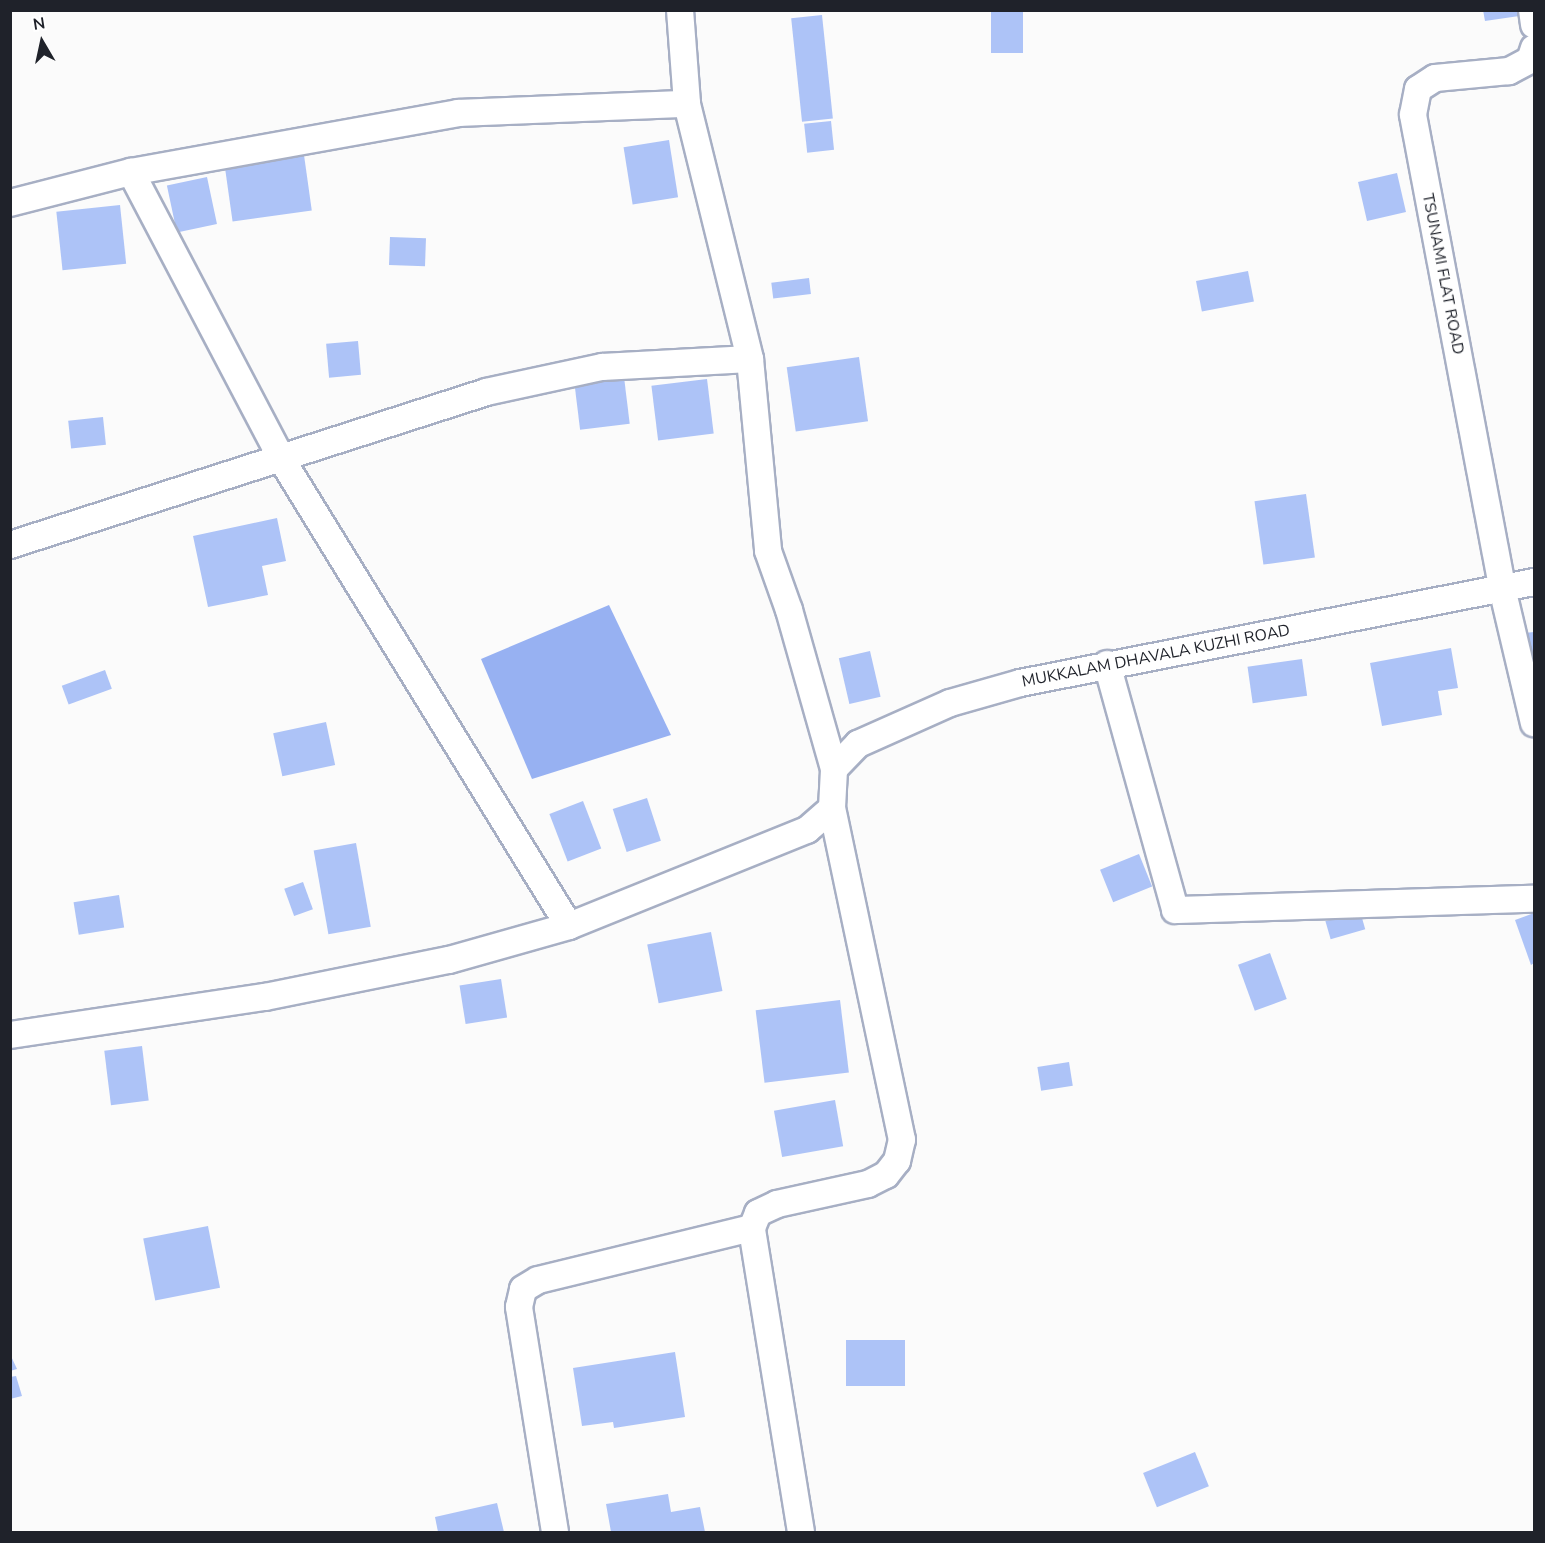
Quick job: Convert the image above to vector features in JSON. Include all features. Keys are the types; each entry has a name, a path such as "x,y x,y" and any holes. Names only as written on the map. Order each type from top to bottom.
{"street":[{"path":"681,10 687,104 750,359 768,550 789,610 834,769 832,808 902,1140 897,1161 886,1175 868,1184 777,1204 758,1213 752,1228 801,1533"},
{"path":"1532,10 1534,25"},
{"name":"TSUNAMI FLAT ROAD","path":"1534,48 1530,60 1509,71 1435,78 1418,89 1413,116 1502,588 1534,723"},
{"path":"10,203 131,172 458,113 687,104"},
{"path":"131,172 282,460 569,926"},
{"path":"10,545 282,460 486,392 590,369 750,359"},
{"name":"MUKKALAM DHAVALA KUZHI ROAD","path":"834,769 858,744 951,703 1107,664 1534,582"},
{"path":"1107,664 1175,910 1534,899"},
{"path":"10,1035 266,997 449,960 569,926 807,830 832,808"},
{"path":"555,1533 519,1306 523,1289 538,1280 752,1228"}],"water":[{"path":"609,605 671,735 532,779 481,659"}],"building":[{"path":"991,10 1023,10 1023,53 991,53"},
{"path":"1483,10 1526,10 1526,15 1485,21"},
{"path":"822,15 833,118 802,122 791,18"},
{"path":"831,121 834,150 807,153 804,124"},
{"path":"669,140 678,197 633,204 624,147"},
{"path":"304,155 312,210 233,222 225,166"},
{"path":"1397,173 1406,212 1367,221 1358,182"},
{"path":"207,177 217,224 177,232 167,186"},
{"path":"120,205 126,264 63,270 56,212"},
{"path":"390,237 426,238 425,266 389,265"},
{"path":"1248,271 1254,301 1202,312 1196,281"},
{"path":"809,278 811,294 773,299 771,283"},
{"path":"358,341 361,375 329,378 326,344"},
{"path":"859,357 868,421 796,432 787,367"},
{"path":"624,377 630,424 580,430 574,383"},
{"path":"707,379 714,434 658,440 651,386"},
{"path":"103,417 106,445 71,449 68,421"},
{"path":"1306,494 1315,557 1263,565 1255,501"},
{"path":"277,518 286,561 262,566 268,595 208,607 193,536"},
{"path":"1534,632 1534,682 1523,633"},
{"path":"1451,648 1458,688 1438,691 1442,715 1382,726 1370,663"},
{"path":"870,651 881,697 849,704 839,658"},
{"path":"1302,659 1307,696 1253,703 1248,667"},
{"path":"105,670 112,689 69,705 62,686"},
{"path":"326,722 335,765 282,776 273,733"},
{"path":"647,798 661,841 627,852 613,809"},
{"path":"583,801 601,849 568,862 549,814"},
{"path":"356,843 371,927 328,934 314,850"},
{"path":"1139,854 1152,886 1113,902 1100,870"},
{"path":"303,882 313,909 294,916 284,889"},
{"path":"119,895 124,928 79,935 74,902"},
{"path":"1360,911 1365,929 1331,939 1325,921"},
{"path":"1534,913 1534,963 1531,965 1515,920"},
{"path":"711,932 722,991 659,1003 647,944"},
{"path":"1270,953 1287,999 1255,1011 1238,965"},
{"path":"501,979 507,1018 466,1024 460,986"},
{"path":"840,1000 849,1072 765,1083 756,1010"},
{"path":"142,1046 149,1101 111,1105 104,1051"},
{"path":"1069,1062 1073,1086 1041,1091 1037,1067"},
{"path":"835,1100 843,1146 782,1157 774,1111"},
{"path":"208,1226 220,1288 155,1300 143,1239"},
{"path":"846,1340 905,1340 905,1386 846,1386"},
{"path":"675,1352 685,1417 614,1428 613,1422 582,1426 573,1368"},
{"path":"10,1354 17,1369 10,1371"},
{"path":"16,1376 22,1396 10,1399 10,1377"},
{"path":"1195,1452 1209,1486 1157,1507 1143,1473"},
{"path":"668,1494 671,1512 700,1507 705,1532 611,1532 606,1504"},
{"path":"497,1503 504,1532 438,1532 435,1517"}]}
